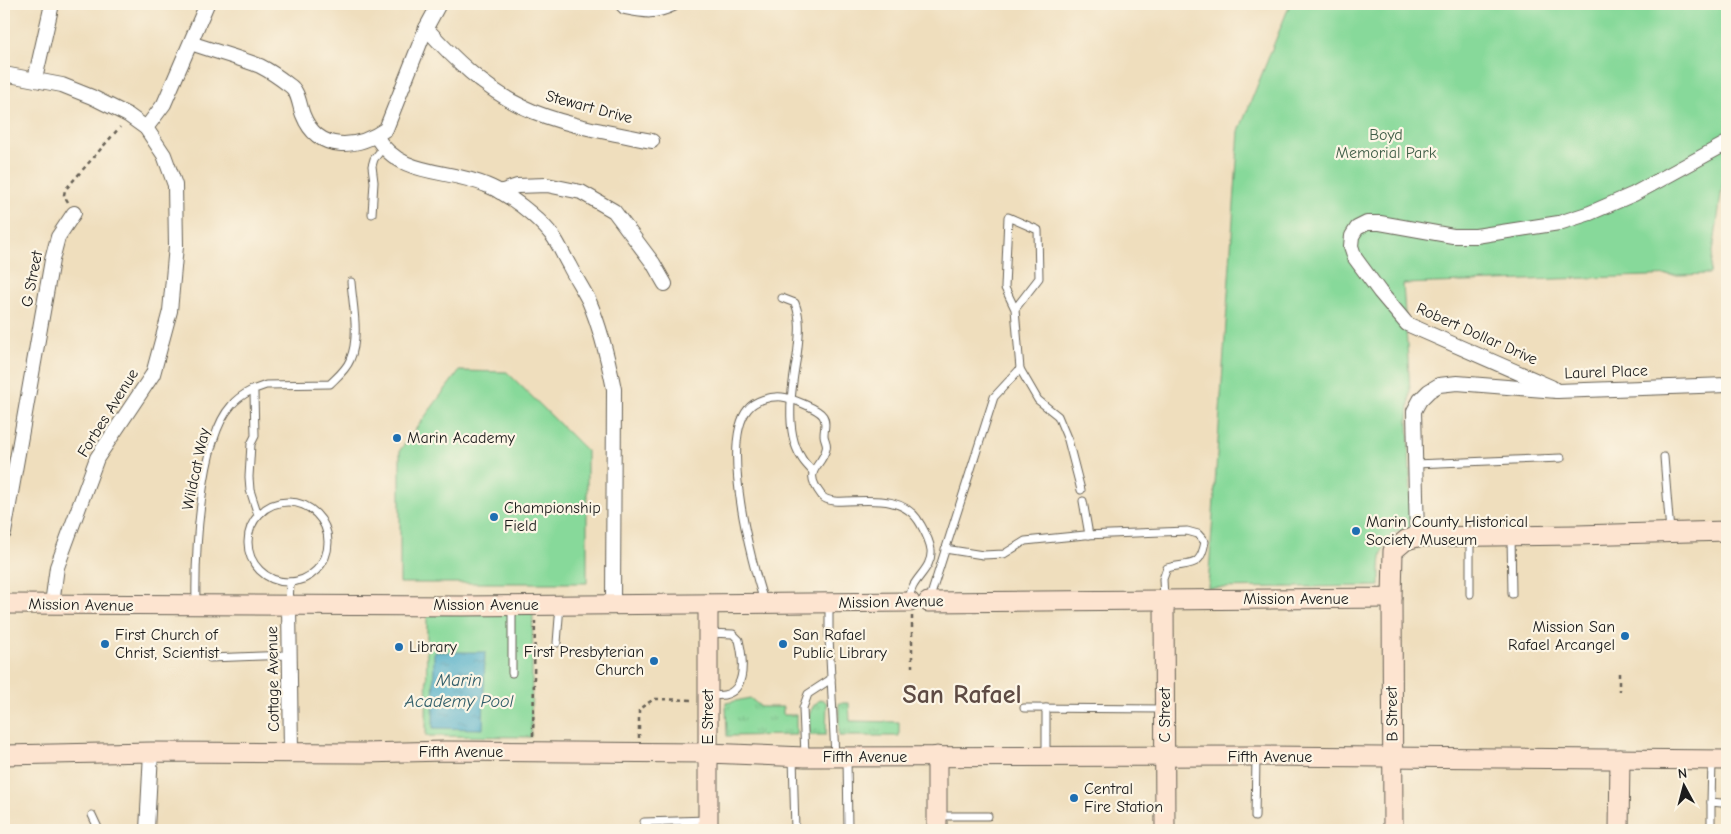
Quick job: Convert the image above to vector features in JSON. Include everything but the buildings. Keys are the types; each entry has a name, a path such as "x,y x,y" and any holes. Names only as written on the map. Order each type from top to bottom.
{"street":[{"path":"36,79 52,4"},
{"path":"146,128 164,104 206,4"},
{"path":"380,142 426,28 439,4"},
{"path":"622,4 625,7 646,11 660,10 673,4"},
{"name":"Stewart Drive","path":"426,28 453,57 487,85 523,107 571,124 652,141"},
{"path":"191,43 261,67 292,86 303,115 310,128 320,138 332,143 380,142 398,161 421,169 473,180 500,192 523,207 552,235 588,300 608,359 614,389 613,604"},
{"name":"Forbes Avenue","path":"4,74 62,84 92,96 128,115 146,128 164,155 175,185 176,246 170,311 153,374 97,458 57,567 52,604"},
{"name":"Robert Dollar Drive","path":"1558,391 1407,324 1355,258 1351,246 1352,236 1356,228 1367,223 1380,223 1453,236 1476,236 1559,222 1590,213 1634,194 1727,143"},
{"path":"500,192 517,186 548,185 581,192 614,211 666,284"},
{"name":"G Street","path":"4,533 52,260 58,236 74,213"},
{"name":"Laurel Place","path":"1417,537 1414,411 1420,400 1429,391 1440,385 1457,383 1558,391 1727,385"},
{"path":"1392,598 1393,551 1406,540 1417,537 1727,531"},
{"name":"Mission Avenue","path":"4,604 289,606 829,603 917,606 1164,600 1392,598"},
{"name":"B Street","path":"1392,598 1393,830"},
{"name":"C Street","path":"1164,600 1166,830"},
{"name":"E Street","path":"708,604 708,825"},
{"name":"Cottage Avenue","path":"289,606 291,752"},
{"path":"148,830 152,752"},
{"name":"Fifth Avenue","path":"4,755 152,752 708,753 799,757 1256,756 1720,760"},
{"path":"936,823 937,756"},
{"path":"1619,830 1620,759"}],"lane":[{"path":"372,214 374,182 372,166 380,142"},
{"path":"1015,309 1039,278 1038,230 1008,217 1005,288 1015,309 1020,369 1038,400 1058,416 1068,440 1081,490"},
{"path":"258,515 250,490 249,477 251,444 255,436 254,393 252,390 266,385 330,384 341,373 350,360 354,342 351,282"},
{"path":"782,298 795,303 800,314 800,336 790,400 794,440 800,457 813,472 817,488 824,499 893,503 908,509 916,517 921,524 931,550 930,562 912,587 917,606"},
{"path":"917,606 945,549 994,396 1020,369"},
{"name":"Wildcat Way","path":"196,606 200,507 211,449 219,425 230,406 252,390"},
{"path":"765,604 756,577 736,473 736,451 740,427 746,410 756,401 783,397 818,411 824,416 824,436 827,446 813,472"},
{"path":"1664,457 1670,532"},
{"path":"1415,464 1561,458"},
{"path":"1083,501 1089,535"},
{"path":"279,503 297,503 314,510 322,519 327,530 328,548 321,565 302,580 290,582 267,576 258,568 248,548 248,536 258,515 267,508 279,503"},
{"path":"945,549 983,555 1004,554 1025,541 1089,535 1187,531 1198,534 1205,542 1202,556 1197,562 1167,568 1163,579 1164,600"},
{"path":"1470,536 1470,594"},
{"path":"1511,536 1512,594"},
{"path":"289,606 290,582"},
{"path":"829,603 831,679 848,830"},
{"path":"512,605 512,673"},
{"path":"557,643 560,605"},
{"path":"708,632 733,634 739,640 742,665 741,681 735,689 725,695 708,698"},
{"path":"210,658 290,655"},
{"path":"795,830 803,708 808,694 831,679"},
{"path":"1024,708 1165,709"},
{"path":"1046,708 1046,756"},
{"path":"1255,816 1256,756"},
{"path":"1711,830 1711,802 1720,760"},
{"path":"1711,802 1721,802"},
{"path":"92,815 99,830"},
{"path":"936,823 988,816"},
{"path":"644,822 708,825"}],"path":[{"path":"74,213 64,195 65,190 118,130 128,115"},
{"path":"912,667 917,606"},
{"path":"534,740 535,615"},
{"path":"1619,673 1619,691"},
{"path":"639,753 639,709 654,699 708,698"}],"green space":[{"name":"Boyd Memorial Park","path":"1290,4 1727,4 1727,152 1710,274 1403,284 1410,390 1408,420 1412,529 1396,532 1386,542 1381,556 1380,586 1208,588 1239,131"},
{"name":"Championship Field","path":"459,371 507,372 587,451 587,583 400,583 400,450"},
{"path":"533,612 531,737 426,736 427,614"},
{"path":"750,698 761,707 783,707 783,715 796,715 796,735 727,736 726,703"},
{"path":"822,699 827,703 826,735 810,735 809,720 811,710"},
{"path":"839,703 849,703 850,721 899,722 899,736 839,736"}],"water":[{"name":"Marin Academy Pool","path":"434,652 485,652 483,729 433,728"}],"place":[{"name":"Marin Academy","path":"397,438"},
{"name":"Championship Field","path":"494,517"},
{"name":"Marin County Historical Society Museum","path":"1356,531"},
{"name":"Mission San Rafael Arcangel","path":"1625,636"},
{"name":"First Church of Christ, Scientist","path":"105,644"},
{"name":"San Rafael Public Library","path":"783,644"},
{"name":"Library","path":"399,647"},
{"name":"First Presbyterian Church","path":"654,661"},
{"name":"Central Fire Station","path":"1074,798"}],"district":[{"name":"San Rafael","path":"962,695"}]}
